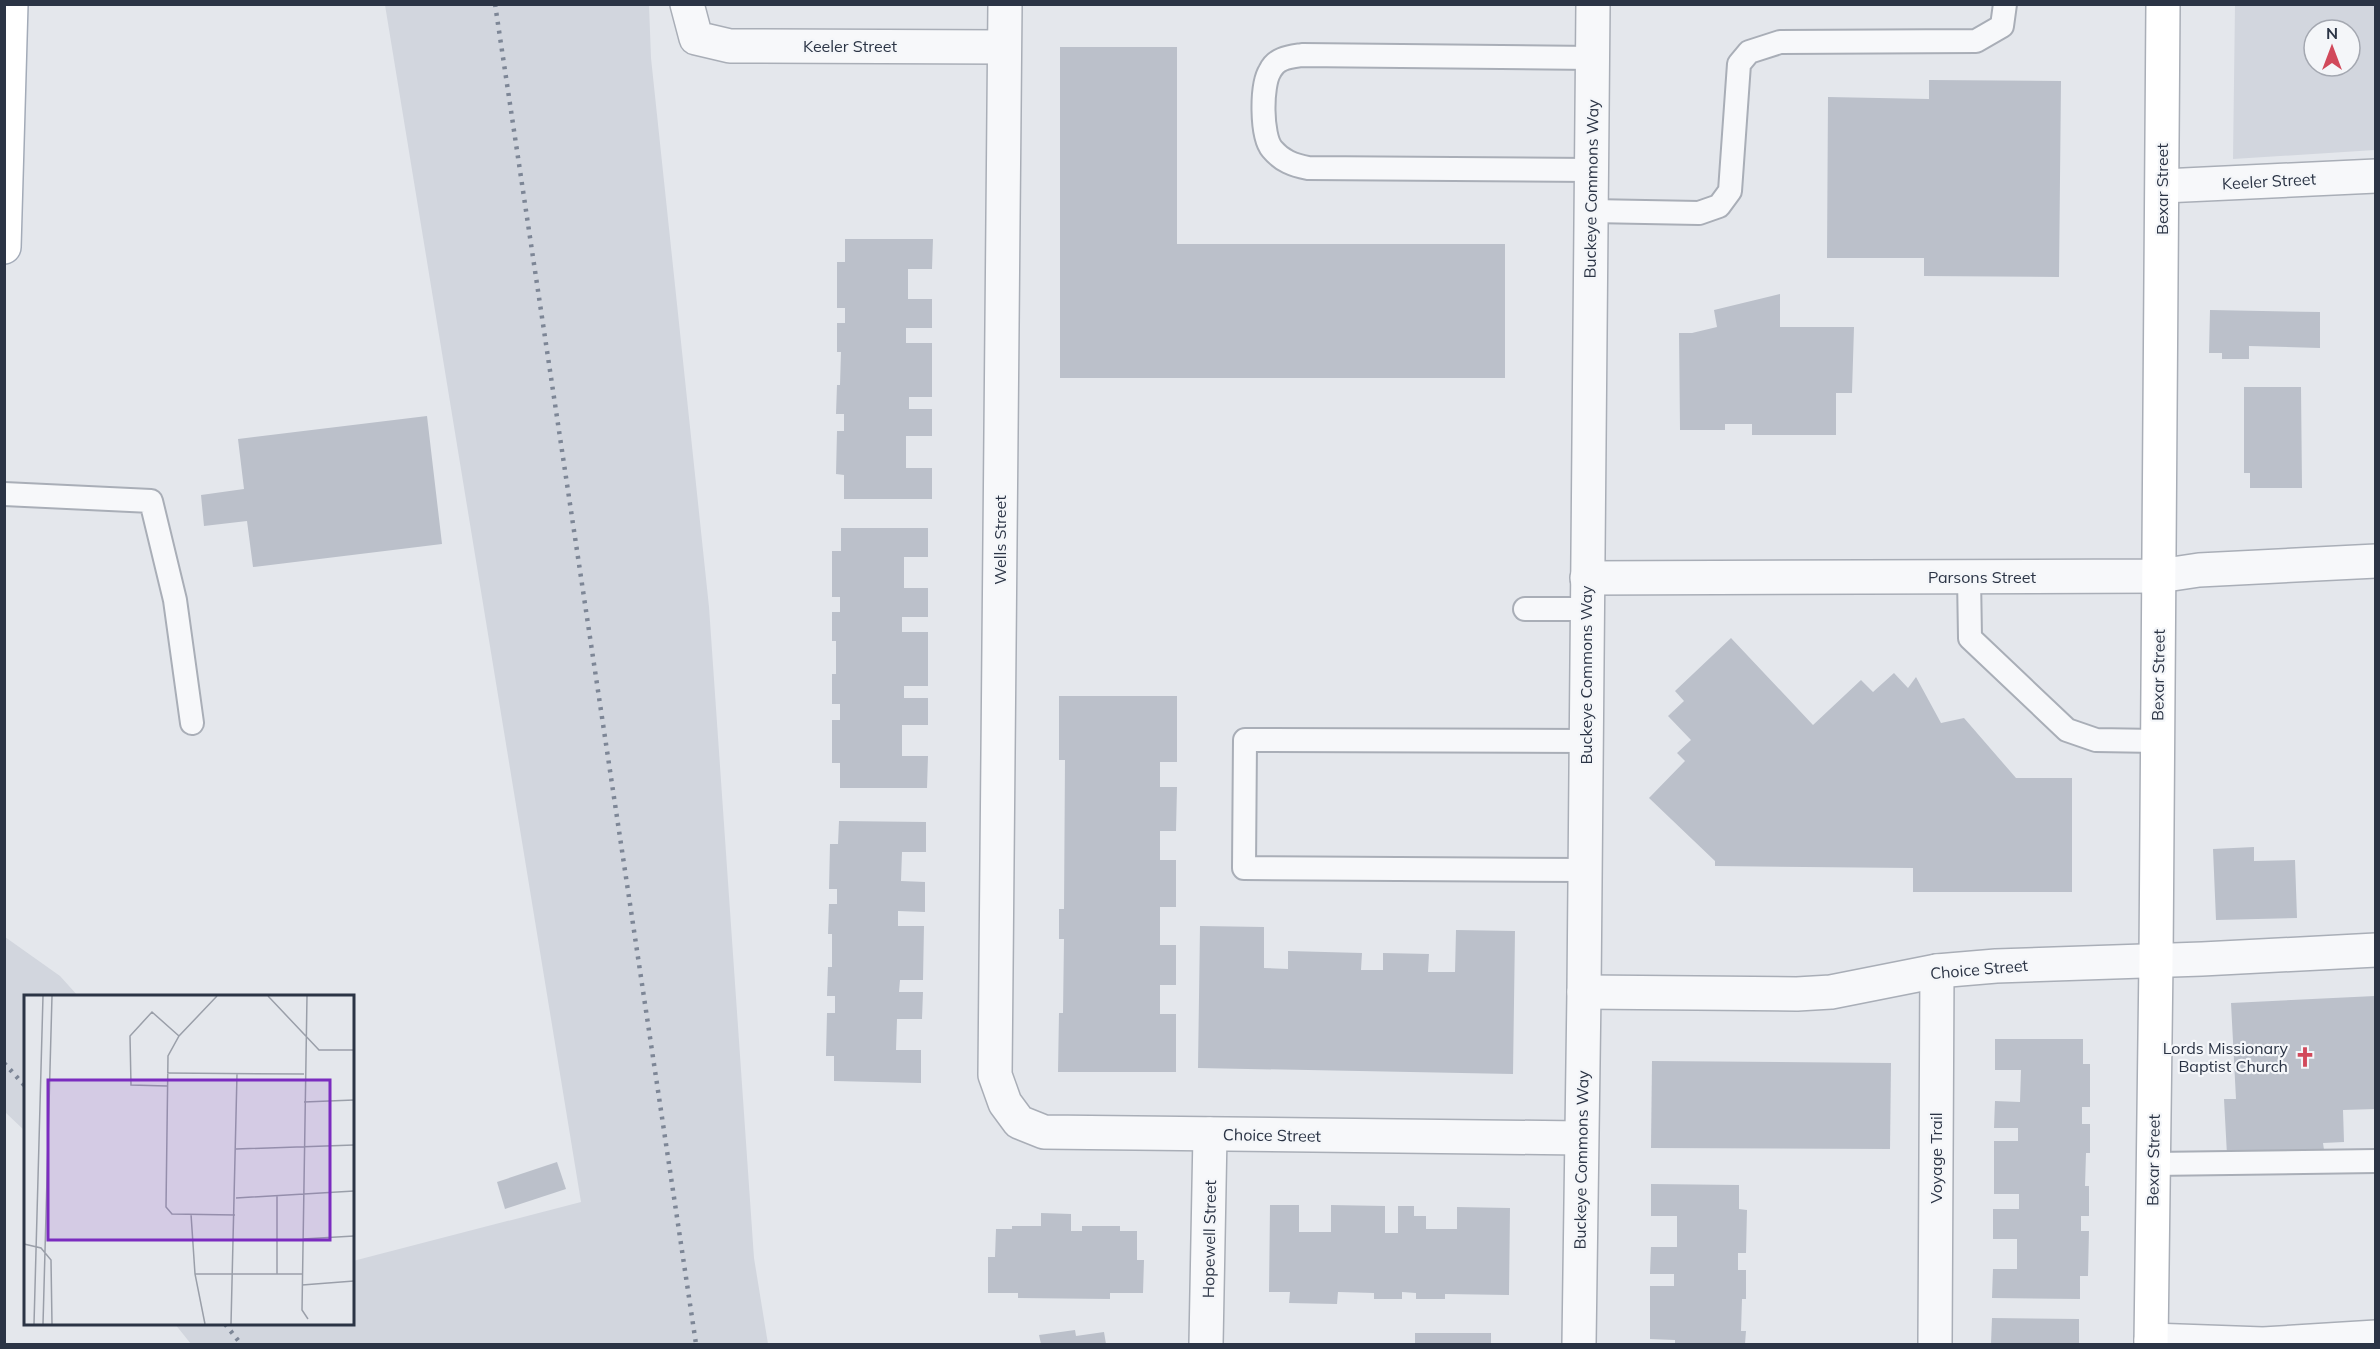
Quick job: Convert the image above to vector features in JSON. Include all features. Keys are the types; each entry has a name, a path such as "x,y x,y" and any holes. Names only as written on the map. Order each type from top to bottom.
{"street":[{"path":"4,247 11,4"},
{"name":"Keeler Street","path":"687,4 696,38 730,46 1004,47"},
{"name":"Wells Street","path":"995,1075 1005,4"},
{"name":"Buckeye Commons Way","path":"1579,1344 1586,870 1593,4"},
{"name":"Bexar Street","path":"2151,1342 2163,4"},
{"name":"Keeler Street","path":"2163,186 2376,176"},
{"name":"Parsons Street","path":"1587,593 1969,577 2158,576 2199,570 2376,561"},
{"name":"Choice Street","path":"1584,992 1797,994 1832,992 1937,971 1996,966 2376,950"},
{"name":"Voyage Trail","path":"1935,1344 1937,971"},
{"name":"Choice Street","path":"995,1075 1005,1103 1019,1122 1044,1132 1581,1138"},
{"name":"Hopewell Street","path":"1206,1344 1210,1134"},
{"path":"2151,1342 2263,1344 2376,1337"}],"lane":[{"path":"1591,211 1699,213 1719,206 1730,191 1739,64 1749,52 1780,42 1976,41 2002,26 2005,4"},
{"path":"1591,171 1308,168 1288,164 1270,147 1264,123 1265,85 1270,70 1282,58 1302,55 1593,58"},
{"path":"4,494 151,501 175,600 192,723"},
{"path":"1969,577 1970,638 2067,730 2096,740 2157,741"},
{"path":"1525,609 1587,593"},
{"path":"1586,741 1245,740 1244,856 1244,868 1586,870"},
{"path":"2153,1164 2376,1161"}],"shaded area":[{"path":"385,5 649,5 651,58 709,607 754,1258 768,1344 191,1344 176,1325 354,1325 354,1261 581,1202"},
{"path":"2235,5 2375,5 2375,150 2233,159"},
{"path":"5,937 60,976 77,995 24,995 24,1130 5,1112"}],"building":[{"path":"1060,47 1177,47 1177,244 1505,244 1505,378 1060,378"},
{"path":"1929,80 2061,81 2059,277 1924,276 1924,258 1827,258 1828,97 1929,99"},
{"path":"845,239 933,239 932,269 908,269 908,299 932,299 932,328 906,328 906,343 932,343 932,397 909,397 909,409 932,409 932,436 906,436 906,468 932,468 932,499 844,499 844,475 836,474 837,431 844,431 844,414 836,414 841,352 837,352 837,323 845,323 845,308 837,308 837,262 845,262"},
{"path":"1780,294 1780,327 1854,327 1852,393 1836,393 1836,435 1752,435 1752,424 1725,424 1725,430 1680,430 1679,333 1692,333 1717,327 1714,310"},
{"path":"2210,310 2320,312 2320,348 2249,346 2249,359 2222,359 2222,353 2209,353"},
{"path":"2244,387 2301,387 2302,488 2250,488 2250,473 2244,473"},
{"path":"427,416 442,544 253,567 247,521 204,526 201,495 244,489 238,439"},
{"path":"841,528 928,528 928,557 904,557 904,588 928,588 928,617 902,617 902,632 928,632 928,686 904,686 904,698 928,698 928,725 902,725 902,756 928,756 927,788 840,788 840,763 832,763 832,720 840,720 840,704 832,704 832,674 836,674 836,641 832,641 832,612 840,612 840,597 832,597 832,551 841,551"},
{"path":"1731,638 1813,725 1861,680 1873,692 1894,673 1908,688 1916,677 1941,723 1964,718 2016,778 2072,778 2072,892 1913,892 1913,868 1715,866 1715,861 1649,798 1685,761 1677,753 1691,740 1668,716 1684,701 1675,691"},
{"path":"1059,696 1177,696 1177,762 1160,762 1160,787 1177,787 1176,831 1160,831 1160,860 1176,860 1176,907 1160,907 1160,945 1176,945 1176,985 1160,985 1160,1014 1176,1014 1176,1072 1058,1072 1059,1013 1063,1013 1064,939 1059,939 1059,909 1064,909 1065,760 1059,760"},
{"path":"839,821 926,822 926,852 902,852 901,881 925,882 925,912 898,911 898,926 924,926 923,980 900,980 899,992 923,992 922,1019 897,1019 896,1050 921,1050 921,1083 834,1081 834,1056 826,1056 827,1013 835,1013 835,996 827,996 828,967 832,967 832,934 828,934 829,904 837,904 837,889 829,889 830,844 838,844"},
{"path":"2254,847 2254,861 2295,860 2297,918 2216,920 2213,849"},
{"path":"1200,926 1264,927 1264,968 1288,969 1288,951 1362,953 1361,970 1383,970 1383,953 1429,954 1428,972 1455,972 1456,930 1515,931 1513,1074 1198,1068"},
{"name":"Lords Missionary Baptist Church","path":"2375,996 2376,1109 2343,1110 2344,1142 2323,1143 2324,1150 2227,1155 2224,1099 2236,1099 2231,1003"},
{"path":"1995,1039 2083,1039 2083,1064 2090,1064 2090,1107 2082,1107 2082,1124 2090,1124 2090,1153 2086,1153 2085,1186 2089,1186 2089,1216 2081,1216 2081,1231 2089,1231 2088,1276 2080,1276 2080,1299 1992,1298 1993,1269 2017,1269 2017,1239 1993,1239 1993,1209 2019,1209 2019,1194 1994,1194 1994,1141 2018,1141 2018,1128 1994,1128 1995,1101 2020,1102 2021,1070 1995,1070"},
{"path":"1652,1061 1891,1063 1890,1149 1651,1148"},
{"path":"557,1162 566,1189 505,1209 497,1182"},
{"path":"1651,1184 1739,1185 1739,1209 1747,1210 1746,1253 1738,1253 1738,1270 1746,1270 1746,1299 1742,1299 1741,1331 1746,1331 1745,1344 1675,1344 1675,1340 1650,1339 1650,1286 1674,1286 1674,1274 1650,1274 1651,1247 1677,1247 1677,1216 1651,1216"},
{"path":"1270,1205 1299,1205 1299,1232 1331,1232 1331,1205 1385,1206 1385,1233 1398,1233 1398,1206 1414,1206 1414,1216 1426,1216 1426,1229 1457,1229 1457,1207 1510,1208 1509,1295 1445,1294 1445,1299 1416,1299 1416,1293 1402,1292 1402,1299 1374,1299 1374,1293 1338,1292 1337,1304 1289,1303 1290,1292 1269,1292"},
{"path":"1041,1213 1071,1214 1071,1231 1082,1231 1082,1226 1120,1226 1120,1231 1137,1231 1137,1260 1144,1260 1143,1293 1110,1293 1110,1299 1018,1298 1018,1293 988,1293 988,1257 995,1257 996,1229 1012,1229 1012,1226 1041,1226"},
{"path":"1992,1318 2079,1319 2079,1344 1991,1344"},
{"path":"1075,1330 1076,1336 1104,1332 1106,1344 1041,1344 1039,1335"},
{"path":"1415,1333 1491,1333 1491,1344 1415,1344"}],"railway":[{"path":"495,4 696,1344"},
{"path":"4,1063 24,1085"},
{"path":"226,1325 241,1344"}],"place":[{"name":"Lords Missionary Baptist Church","path":"2305,1057"}]}
